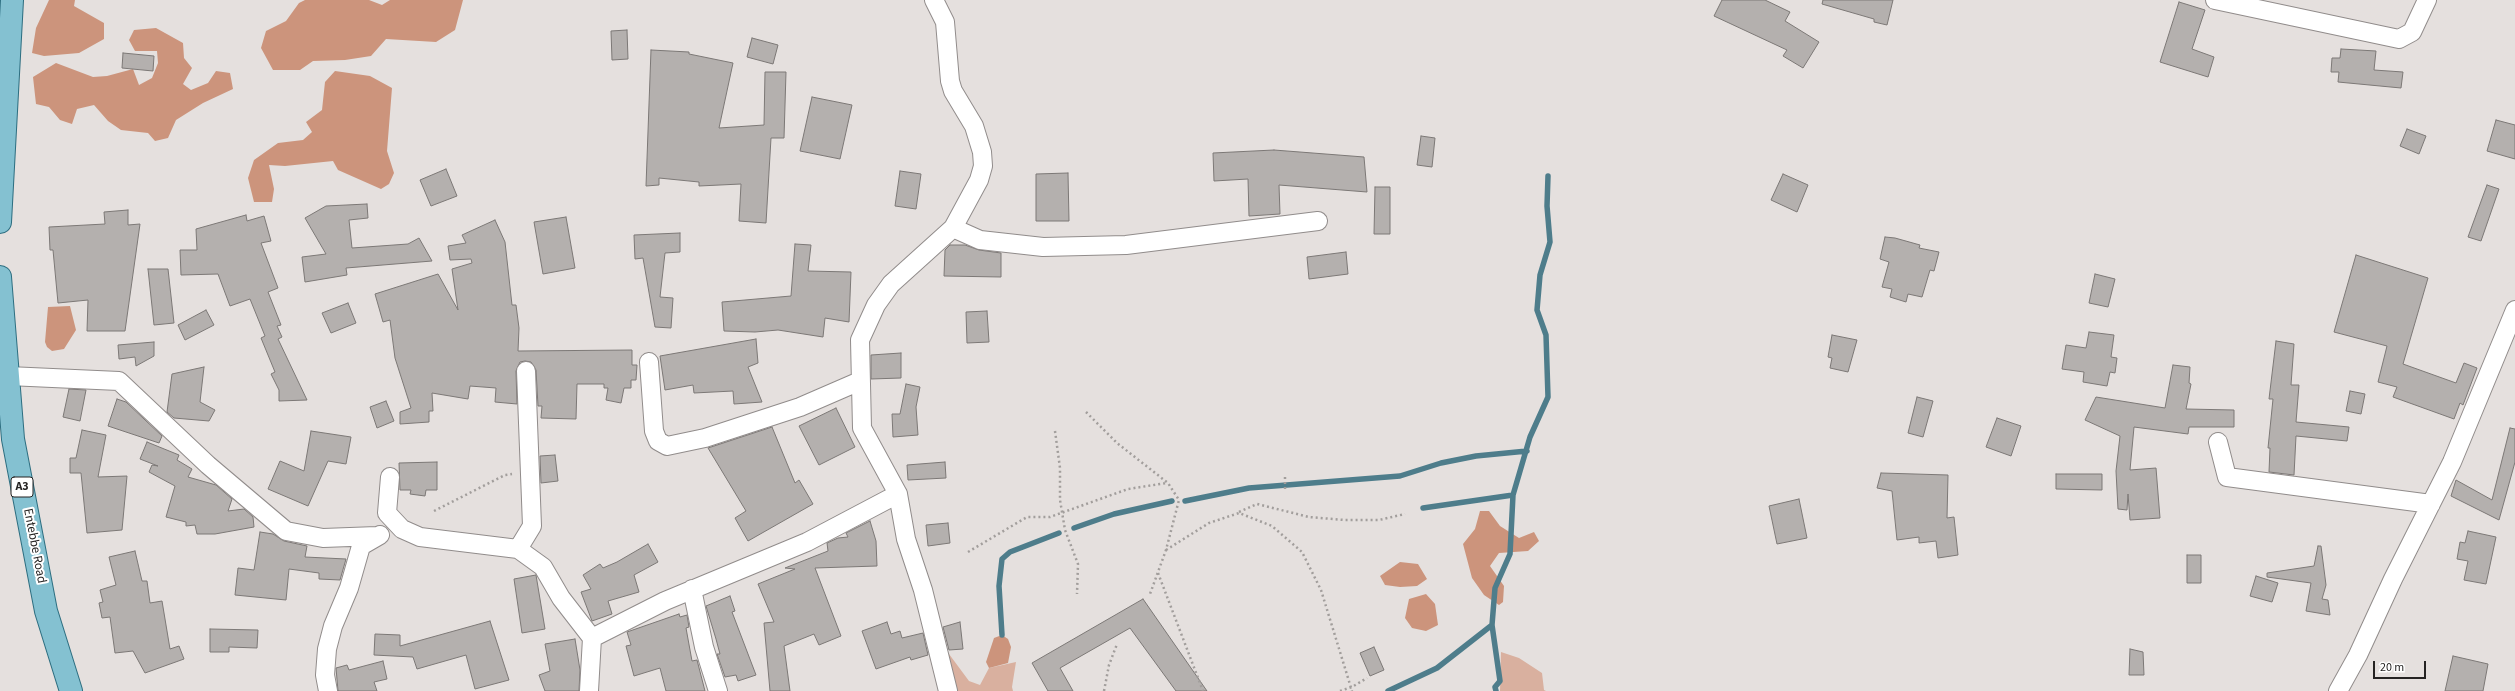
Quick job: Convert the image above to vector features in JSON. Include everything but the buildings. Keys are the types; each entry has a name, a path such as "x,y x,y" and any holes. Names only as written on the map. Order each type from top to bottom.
{"main road":[{"path":"0,222 12,0"},
{"name":"Entebbe Road","path":"0,277 13,439 46,611 71,691"}],"street":[{"path":"934,0 945,22 950,81 956,96 974,126 982,152 983,166 979,180 953,228 891,284 876,305 860,340 860,381 862,428 898,494 906,539 921,583 948,691"},
{"path":"2215,0 2399,39 2412,32 2427,0"},
{"path":"953,228 980,240 1043,247 1126,245 1318,221"},
{"path":"2338,691 2358,655 2430,504 2452,462 2515,310"},
{"path":"649,362 654,431 658,441 667,446 705,438 800,407 860,381"},
{"path":"518,549 532,526 526,371"},
{"path":"8,376 119,381 208,465 286,531 323,538 377,536 402,529"},
{"path":"2218,442 2228,477 2430,504"},
{"path":"390,477 387,513 402,529 420,537 518,549 543,567 561,598 592,638 589,691"},
{"path":"592,638 692,589 807,542 898,494"},
{"path":"328,691 325,675 327,649 333,626 349,588 361,546 377,536"},
{"path":"692,589 704,647 718,691"}],"path":[{"path":"1086,412 1117,443 1152,472 1168,483 1179,500 1166,550 1150,594"},
{"path":"1056,431 1060,468 1060,500 1065,530 1078,564 1077,594"},
{"path":"434,511 505,474 530,474"},
{"path":"1285,474 1285,489"},
{"path":"968,552 1027,518 1050,517 1128,489 1168,483"},
{"path":"1166,550 1209,523 1257,504 1309,516 1345,520 1379,520 1405,514"},
{"path":"1239,512 1272,526 1302,552 1322,590 1352,689"},
{"path":"1158,573 1203,691"},
{"path":"1104,691 1109,665 1117,644"},
{"path":"1340,691 1352,689 1367,678"}],"shaded area":[{"path":"49,0 75,0 74,6 104,23 104,39 79,53 44,56 32,53 36,28"},
{"path":"305,0 369,0 382,5 390,0 463,0 455,30 436,42 386,39 371,56 345,60 313,61 300,70 273,70 261,48 266,31 286,21 299,3"},
{"path":"156,28 183,43 184,58 192,68 183,84 191,90 208,83 216,71 230,73 233,89 203,103 176,120 168,138 155,141 148,133 121,130 108,121 94,105 77,109 72,124 60,120 49,107 36,104 33,77 56,63 93,77 107,76 133,69 139,85 152,78 158,63 157,51 135,51 129,40 134,30"},
{"path":"335,71 370,76 392,88 387,151 394,173 389,184 381,189 338,170 333,161 285,166 269,165 274,189 272,202 254,202 248,178 254,160 278,143 303,140 312,132 306,122 322,110 325,82"},
{"path":"70,306 76,330 64,349 52,351 47,347 45,342 48,307"},
{"path":"1480,511 1489,511 1500,526 1519,538 1534,532 1539,541 1528,551 1499,553 1490,566 1504,586 1503,602 1499,605 1484,595 1472,578 1463,544 1475,529"},
{"path":"1400,562 1418,564 1427,579 1417,586 1400,587 1385,585 1380,576"},
{"path":"1426,594 1435,604 1438,625 1426,631 1412,628 1405,618 1409,599"},
{"path":"1002,635 1008,639 1011,647 1008,663 989,668 986,662 994,638"},
{"path":"1501,652 1519,658 1542,673 1544,690 1546,691 1500,691"},
{"path":"949,654 969,681 980,685 989,668 1016,662 1012,687 1013,691 947,691 939,657"}],"waterway":[{"path":"1496,691 1495,687 1500,681 1492,625 1495,588 1510,554 1513,495 1530,437 1548,397 1546,335 1537,310 1540,275 1550,242 1547,206 1548,176"},
{"path":"1185,501 1249,488 1400,476 1441,463 1476,456 1527,451"},
{"path":"1423,508 1513,495"},
{"path":"1074,528 1114,514 1172,501"},
{"path":"1002,635 999,586 1002,559 1010,552 1059,533"},
{"path":"1388,691 1437,668 1492,625"}]}
